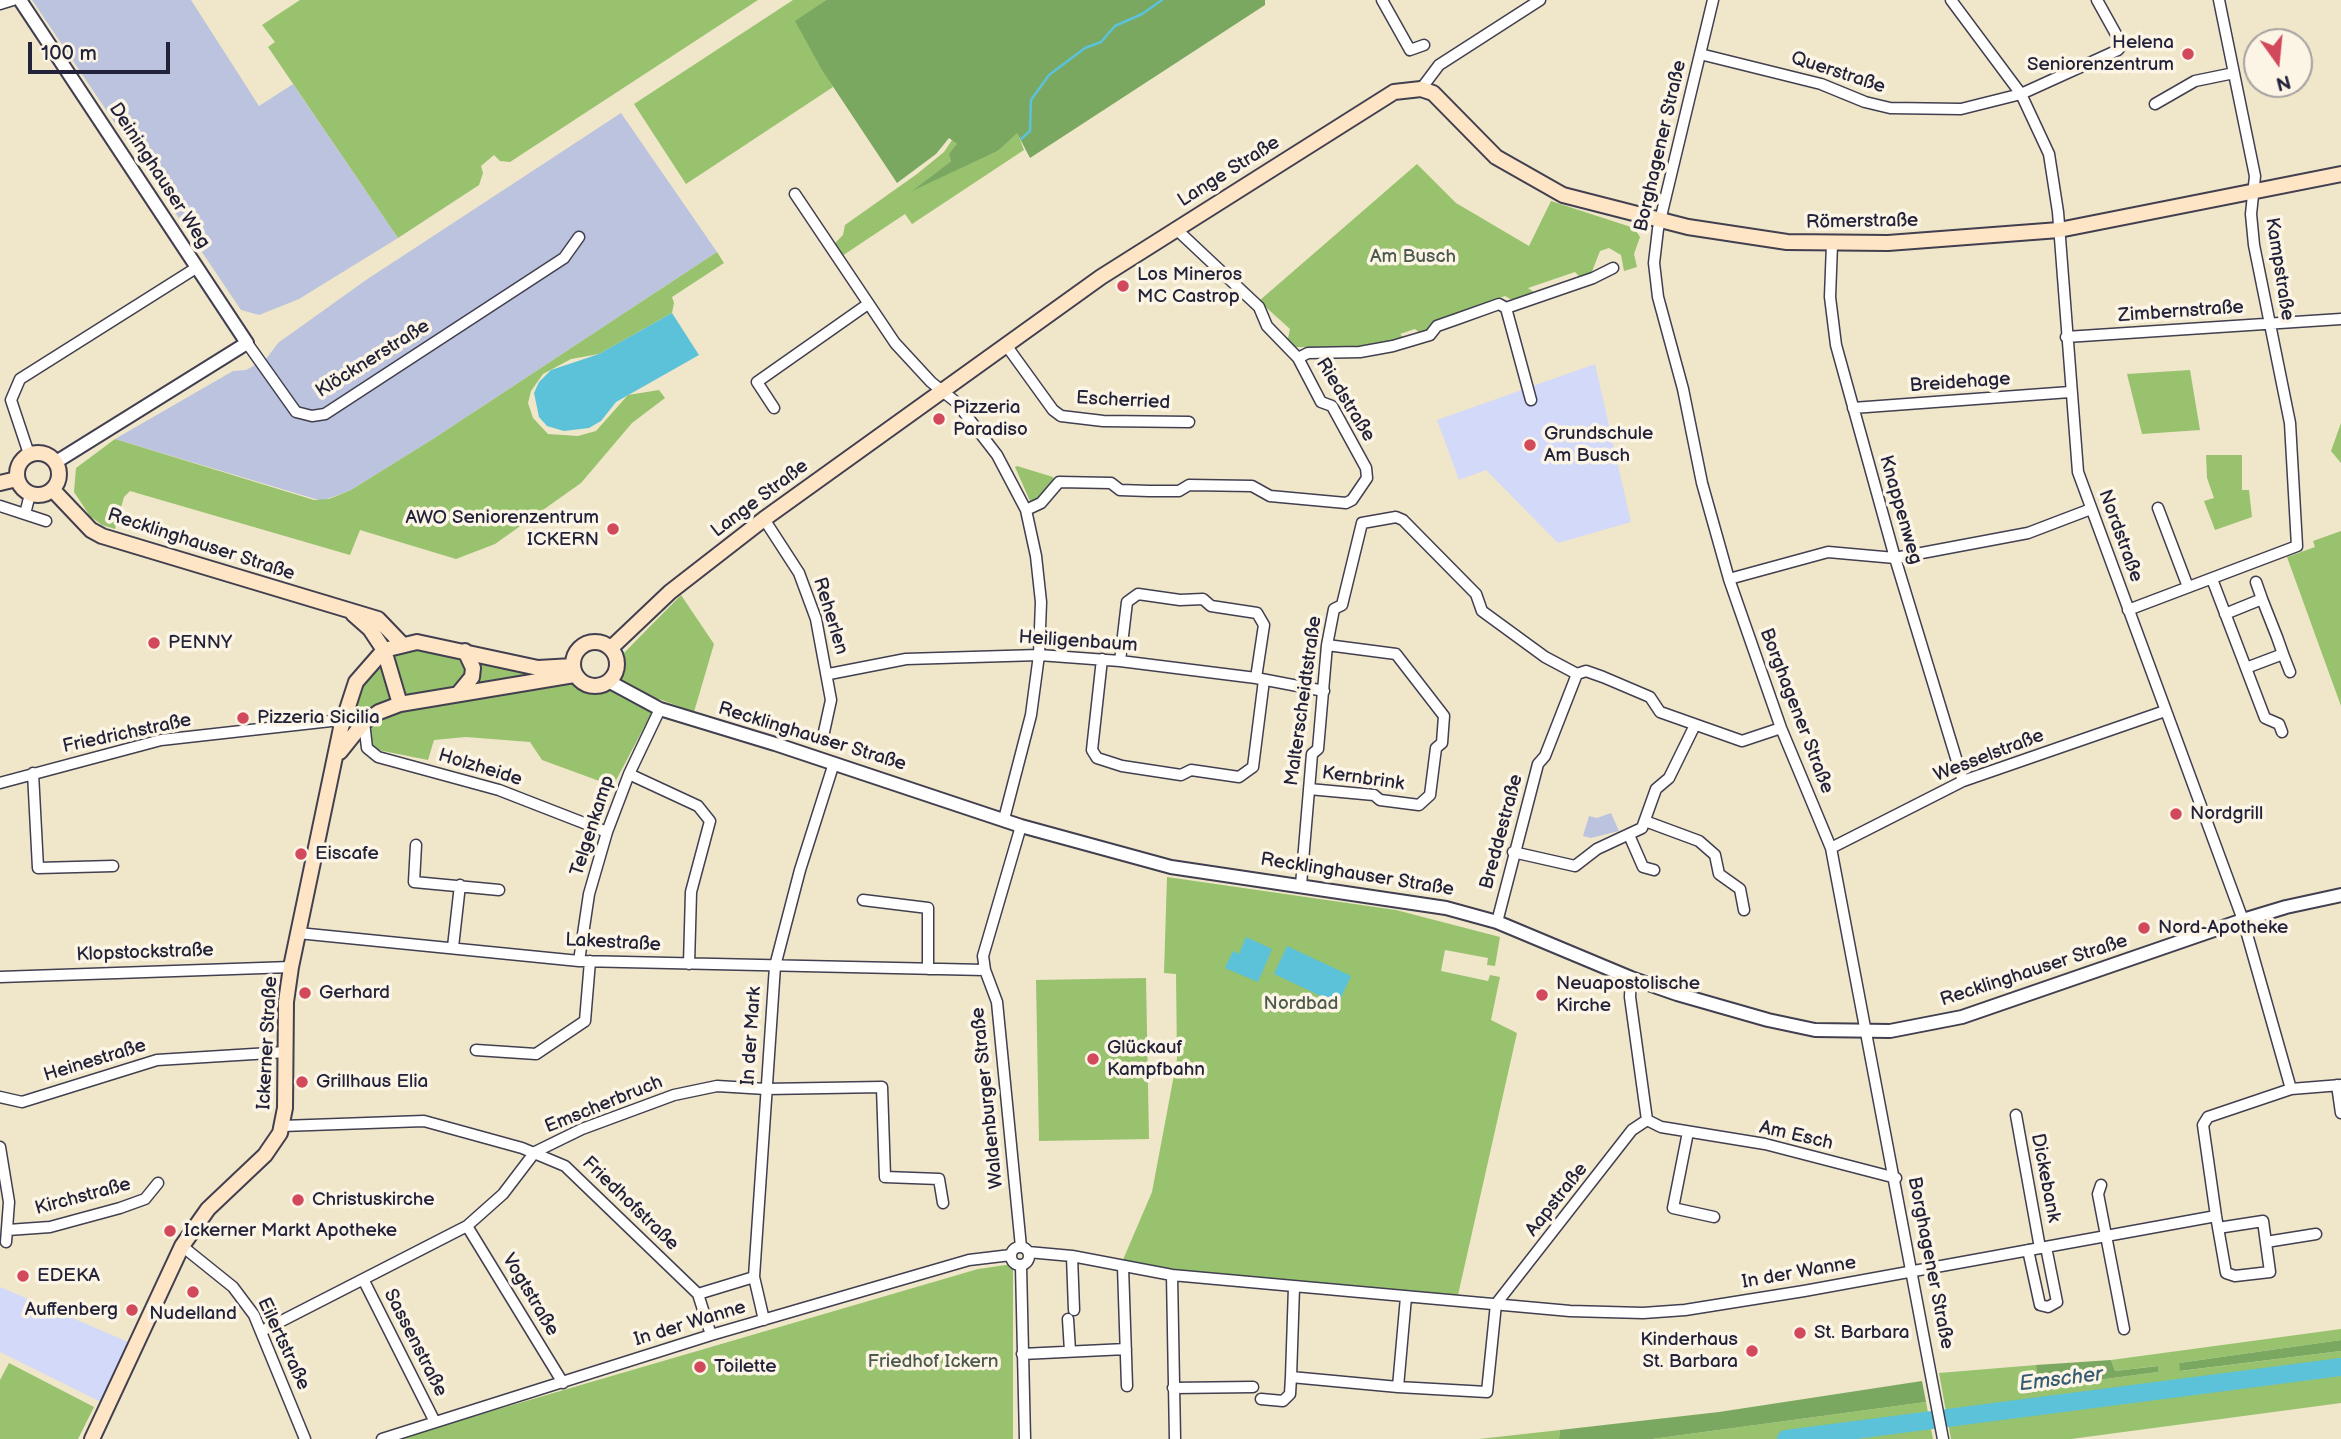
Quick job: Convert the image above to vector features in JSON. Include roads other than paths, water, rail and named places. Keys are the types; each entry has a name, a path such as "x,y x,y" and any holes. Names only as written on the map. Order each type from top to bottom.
{"main road":[{"name":"Römerstraße","path":"1421,89 1443,101 1496,157 1532,180 1587,203 1758,238 1832,244 2059,230 2341,174"},
{"name":"Lange Straße","path":"611,648 670,592 764,519 1006,345 1175,228 1387,95 1421,89"},
{"path":"41,453 56,463 59,477 53,489 42,495 30,494 17,479 17,467 29,454 41,453"},
{"path":"0,483 17,479"},
{"name":"Recklinghauser Straße","path":"53,489 91,530 102,536 378,619 401,643"},
{"name":"Recklinghauser Straße","path":"352,613 370,629 384,650 400,704 574,671"},
{"path":"574,671 576,653 586,644 599,642 611,648 618,665 610,682"},
{"name":"Recklinghauser Straße","path":"384,650 401,643 433,643 538,668 574,671 592,686 610,682"},
{"name":"Ickerner Straße","path":"92,1439 182,1247 208,1209 275,1144 282,1126 286,1002 291,967 334,763 345,714 356,682 384,650"},
{"path":"458,694 472,677 473,668 465,651"},
{"name":"Ickerner Straße","path":"334,763 344,743 364,722 379,712 400,704"}],"street":[{"path":"0,4 13,0"},
{"name":"Deininghauser Weg","path":"20,0 247,343"},
{"path":"1382,0 1410,50 1424,45"},
{"path":"1421,89 1439,65 1540,0"},
{"name":"Borghagener Straße","path":"1713,0 1660,220 1654,263 1658,298 1683,389 1702,484 1729,579 1781,728 1831,848 1865,1032 1914,1269 1943,1438"},
{"name":"Nordstraße","path":"1951,0 2021,94 2049,153 2059,230 2076,461 2091,509 2243,920 2291,1088"},
{"name":"Querstraße","path":"1700,54 1821,84 1865,102 1890,108 1961,109 2021,94 2112,55 2122,45 2097,0"},
{"name":"Kampstraße","path":"2212,579 2297,546 2290,423 2254,245 2251,214 2255,176 2219,0"},
{"path":"2155,104 2196,81 2234,73"},
{"path":"795,194 895,343 956,402 1002,461 1026,510 1036,556 1041,602 1039,655 1031,716 1004,820"},
{"name":"Riedstraße","path":"1026,510 1041,503 1059,482 1111,483 1120,490 1149,491 1179,491 1189,485 1252,486 1270,496 1350,502 1367,478 1366,468 1332,406 1321,402 1298,358 1267,327 1259,307 1175,228"},
{"name":"Klöcknerstraße","path":"247,343 296,412 312,416 325,414 564,258 579,237"},
{"name":"Knappenweg","path":"1832,244 1832,318 1853,408 1895,558 1963,781"},
{"name":"Deininghauser Weg","path":"29,454 11,400 20,379 196,268"},
{"path":"1506,308 1613,268"},
{"path":"774,408 757,383 868,304"},
{"path":"1298,358 1308,353 1360,352 1393,346 1430,335 1437,326 1499,304 1506,308 1531,400"},
{"name":"Zimbernstraße","path":"2066,337 2341,319"},
{"path":"56,463 247,343"},
{"name":"Escherried","path":"1006,345 1053,410 1061,416 1102,421 1189,422"},
{"name":"Breidehage","path":"1853,408 2070,392"},
{"path":"25,514 30,494"},
{"path":"0,506 46,521"},
{"path":"2158,508 2188,587"},
{"path":"1729,579 1828,552 1895,558 2028,533 2091,509"},
{"name":"Malterscheidtstraße","path":"1301,886 1312,754 1318,749 1326,676 1323,671 1326,645 1334,609 1342,605 1360,527 1366,522 1396,517 1403,520 1476,594 1482,611 1545,657 1577,674"},
{"name":"Reherlen","path":"764,519 799,573 809,597 829,674 831,700 824,732"},
{"path":"2128,610 2212,579 2265,718 2279,724 2282,732"},
{"path":"2256,582 2290,672"},
{"path":"1102,659 1092,750 1097,758 1122,766 1181,775 1191,770 1239,777 1253,767 1264,625 1257,613 1211,606 1203,599 1180,600 1139,594 1127,602 1120,661"},
{"path":"2225,614 2262,599"},
{"name":"Kernbrink","path":"1310,789 1374,795 1380,800 1419,805 1430,795 1436,748 1442,743 1444,716 1396,654 1326,645"},
{"path":"2246,668 2283,654"},
{"name":"Heiligenbaum","path":"829,674 906,659 1039,655 1120,661 1260,679 1324,691"},
{"path":"1577,674 1586,671 1603,677 1650,697 1660,712 1742,741 1781,728"},
{"name":"Breddestraße","path":"1497,922 1538,764 1545,756 1577,674"},
{"name":"Recklinghauser Straße","path":"610,682 660,709 834,763 1021,826 1171,867 1423,903 1497,922 1631,978 1768,1020 1815,1030 1865,1032 1939,1023 1986,1011 2243,920 2341,895"},
{"name":"Telgenkamp","path":"476,1050 536,1054 585,1021 584,961 589,894 607,832 629,774 660,709"},
{"name":"Wesselstraße","path":"1831,848 1963,781 2165,711"},
{"name":"Friedrichstraße","path":"0,783 162,740 331,721 345,714"},
{"name":"Holzheide","path":"364,722 367,748 378,757 499,790 607,832"},
{"path":"1513,852 1575,866 1597,849 1642,828 1656,789 1670,778 1695,725"},
{"name":"In der Mark","path":"764,1320 754,1277 775,966 800,870 834,763"},
{"path":"33,773 38,868 113,866"},
{"path":"629,774 698,806 710,821 691,892 689,964"},
{"path":"1645,821 1699,841 1715,855 1719,874 1737,884 1740,889 1744,910"},
{"name":"Waldenburger Straße","path":"1021,826 984,944 985,970 997,1002 1025,1250"},
{"path":"1629,835 1643,867 1654,870"},
{"path":"416,845 414,882 499,890"},
{"path":"453,947 460,885"},
{"path":"863,900 928,908 928,969"},
{"name":"Lakestraße","path":"298,933 584,961 985,970"},
{"name":"Klopstockstraße","path":"0,977 291,967"},
{"path":"1631,978 1630,997 1647,1120"},
{"name":"Heinestraße","path":"0,1097 22,1102 157,1060 286,1052"},
{"path":"2316,1234 2266,1242 2270,1272 2235,1276 2226,1273 2203,1125 2208,1117 2291,1088 2339,1085 2341,1113"},
{"name":"Emscherbruch","path":"261,1331 364,1281 467,1226 503,1195 535,1152 582,1129 674,1095 717,1086 766,1089 882,1087 885,1177 939,1180 943,1203"},
{"name":"Dickebank","path":"2017,1115 2043,1247 2057,1302 2049,1307 2040,1305 2028,1250"},
{"name":"Am Esch","path":"1647,1120 1661,1127 1765,1144 1896,1178"},
{"name":"Aapstraße","path":"1496,1304 1632,1130 1647,1120"},
{"name":"Friedhofstraße","path":"282,1126 424,1121 535,1152 565,1166 698,1294 711,1335"},
{"path":"1688,1132 1673,1208 1714,1216"},
{"name":"Kirchstraße","path":"0,1147 9,1202 6,1242"},
{"name":"Kirchstraße","path":"8,1230 50,1227 120,1208 145,1199 158,1183"},
{"path":"2101,1185 2098,1194 2124,1329"},
{"name":"In der Wanne","path":"1025,1250 1172,1275 1570,1311 1643,1313 1685,1310 2105,1235 2217,1222 2263,1221 2266,1242"},
{"name":"Vogtstraße","path":"467,1226 563,1383"},
{"name":"Eilertstraße","path":"182,1247 233,1287 261,1331 305,1439"},
{"path":"1025,1250 1028,1262 1021,1266 1013,1263 1011,1255 1025,1250"},
{"name":"In der Wanne","path":"383,1439 711,1335 969,1260 1011,1255"},
{"path":"1070,1351 1072,1256"},
{"path":"1021,1266 1025,1439"},
{"path":"1123,1267 1128,1386"},
{"path":"1172,1275 1175,1439"},
{"path":"698,1294 754,1277"},
{"name":"Sassenstraße","path":"364,1281 435,1422"},
{"path":"1261,1399 1283,1401 1290,1394 1294,1287"},
{"path":"1398,1387 1406,1297"},
{"path":"1291,1377 1487,1392 1496,1304"},
{"path":"1022,1353 1126,1349"},
{"path":"1174,1388 1253,1387"}],"water":[{"path":"672,313 699,355 616,402 601,421 589,428 564,431 547,426 539,417 534,393 539,382 551,370 599,354"},
{"path":"1246,937 1272,949 1258,982 1225,968 1233,951 1239,954"},
{"path":"1287,946 1351,976 1338,1004 1274,974"}],"waterway":[{"path":"1021,139 1030,131 1031,100 1049,75 1085,48 1101,42 1115,26 1142,14 1162,0"},
{"name":"Emscher","path":"1786,1439 2341,1367"}],"place":[{"name":"Helena Seniorenzentrum","path":"2188,54"},
{"name":"Los Mineros MC Castrop","path":"1123,286"},
{"name":"Pizzeria Paradiso","path":"939,419"},
{"name":"Grundschule Am Busch","path":"1530,445"},
{"name":"AWO Seniorenzentrum ICKERN","path":"613,529"},
{"name":"PENNY","path":"154,643"},
{"name":"Pizzeria Sicilia","path":"243,718"},
{"name":"Nordgrill","path":"2176,814"},
{"name":"Eiscafe","path":"301,854"},
{"name":"Nord-Apotheke","path":"2144,928"},
{"name":"Gerhard","path":"305,993"},
{"name":"Neuapostolische Kirche","path":"1542,995"},
{"name":"Glückauf Kampfbahn","path":"1093,1059"},
{"name":"Grillhaus Elia","path":"302,1082"},
{"name":"Christuskirche","path":"298,1200"},
{"name":"Ickerner Markt Apotheke","path":"170,1231"},
{"name":"EDEKA","path":"23,1276"},
{"name":"Nudelland","path":"193,1292"},
{"name":"Auffenberg","path":"132,1310"},
{"name":"St. Barbara","path":"1800,1333"},
{"name":"Kinderhaus St. Barbara","path":"1752,1351"},
{"name":"Toilette","path":"700,1367"}],"park label":[{"name":"Am Busch","path":"1413,257"},
{"name":"Nordbad","path":"1301,1004"},
{"name":"Friedhof Ickern","path":"933,1362"}]}
